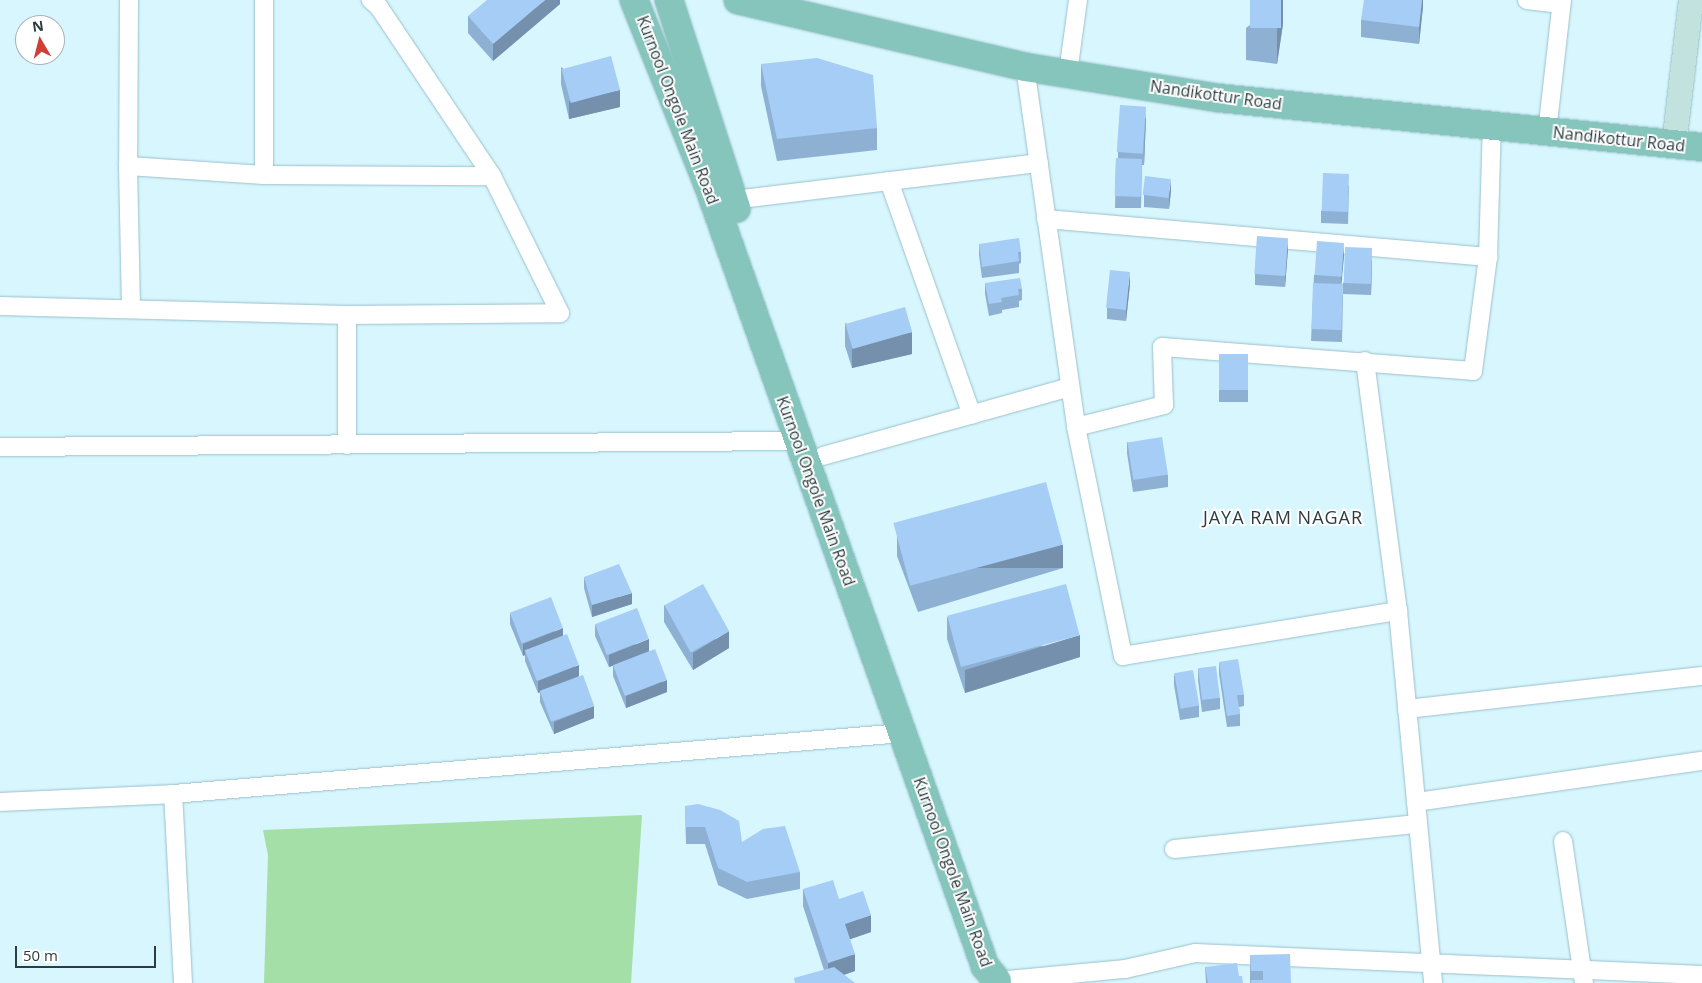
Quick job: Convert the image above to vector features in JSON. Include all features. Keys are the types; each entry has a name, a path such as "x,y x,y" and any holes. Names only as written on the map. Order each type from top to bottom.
{"main road":[{"name":"Kurnool Ongole Main Road","path":"634,0 708,186 985,966 997,982"},
{"path":"640,0 650,3 663,0"},
{"name":"Kurnool Ongole Main Road","path":"670,0 733,200 997,959 997,982"},
{"name":"Nandikottur Road","path":"738,0 1025,67 1219,98 1702,147"}],"street":[{"path":"129,0 128,166 131,308"},
{"path":"264,0 264,175"},
{"path":"0,306 347,315 560,313 492,176 380,7 371,0"},
{"path":"1068,74 1078,0"},
{"path":"1527,0 1562,2 1547,132"},
{"path":"1674,145 1694,10"},
{"path":"1025,67 1076,427 1123,656 1398,610"},
{"path":"1076,427 1164,405 1162,348 1473,371 1488,257 1492,126"},
{"path":"733,200 1038,163"},
{"path":"128,166 264,175 492,176"},
{"path":"889,181 972,414"},
{"path":"1046,219 1488,257"},
{"path":"347,315 348,445"},
{"path":"1365,362 1398,610 1432,983"},
{"path":"823,456 1070,387"},
{"path":"0,447 798,442"},
{"path":"1407,709 1702,676"},
{"path":"0,802 173,794 903,733"},
{"path":"1416,802 1702,762"},
{"path":"173,794 183,983"},
{"path":"1174,849 1418,824"},
{"path":"1563,841 1583,976"},
{"path":"997,982 1125,969 1195,953 1430,964 1583,976 1702,975"}],"green space":[{"path":"642,815 631,983 264,983 268,855 263,830"}],"building":[{"path":"487,0 545,0 493,44 468,16"},
{"path":"1250,0 1281,0 1281,28 1250,28"},
{"path":"1364,0 1422,0 1419,27 1361,20"},
{"path":"611,56 620,90 571,103 562,69"},
{"path":"817,58 873,75 877,128 777,139 761,64"},
{"path":"1120,105 1146,107 1143,154 1117,152"},
{"path":"1116,158 1142,159 1141,197 1115,196"},
{"path":"1323,173 1349,174 1348,212 1322,211"},
{"path":"1145,176 1171,179 1168,198 1143,195"},
{"path":"1257,236 1288,238 1285,276 1254,274"},
{"path":"1019,238 1021,252 1018,252 1019,261 982,267 979,244"},
{"path":"1317,241 1344,243 1342,277 1315,275"},
{"path":"1345,247 1372,248 1371,284 1344,283"},
{"path":"1110,270 1130,272 1126,310 1106,308"},
{"path":"1020,278 1022,289 1018,289 1019,295 1001,298 1002,302 989,304 985,283"},
{"path":"1313,283 1343,284 1341,330 1311,329"},
{"path":"905,307 912,332 853,349 845,324"},
{"path":"1219,354 1248,354 1248,390 1219,390"},
{"path":"1162,437 1168,475 1133,480 1127,442"},
{"path":"1046,482 1063,545 910,586 893,523"},
{"path":"619,564 632,593 592,605 584,577"},
{"path":"703,584 729,631 691,653 665,605"},
{"path":"1066,584 1080,635 961,667 947,616"},
{"path":"551,597 563,628 522,644 510,613"},
{"path":"637,608 649,639 607,655 595,624"},
{"path":"567,634 579,665 537,681 525,650"},
{"path":"655,649 667,680 625,696 613,665"},
{"path":"1238,659 1244,695 1237,695 1240,714 1227,716 1219,662"},
{"path":"1216,666 1220,698 1202,700 1198,668"},
{"path":"1193,670 1199,705 1181,709 1174,673"},
{"path":"583,675 594,706 551,722 540,691"},
{"path":"698,804 720,810 739,821 742,842 763,829 785,826 800,872 747,882 718,868 705,827 686,827 685,806"},
{"path":"833,880 839,899 863,891 871,915 845,924 855,954 828,963 803,889"},
{"path":"1290,954 1291,983 1251,983 1251,980 1263,980 1263,971 1251,971 1250,955"},
{"path":"1237,963 1239,976 1242,976 1243,983 1208,983 1205,967"},
{"path":"834,967 855,983 795,983 794,978"}],"district":[{"name":"JAYA RAM NAGAR","path":"1283,517"}]}
